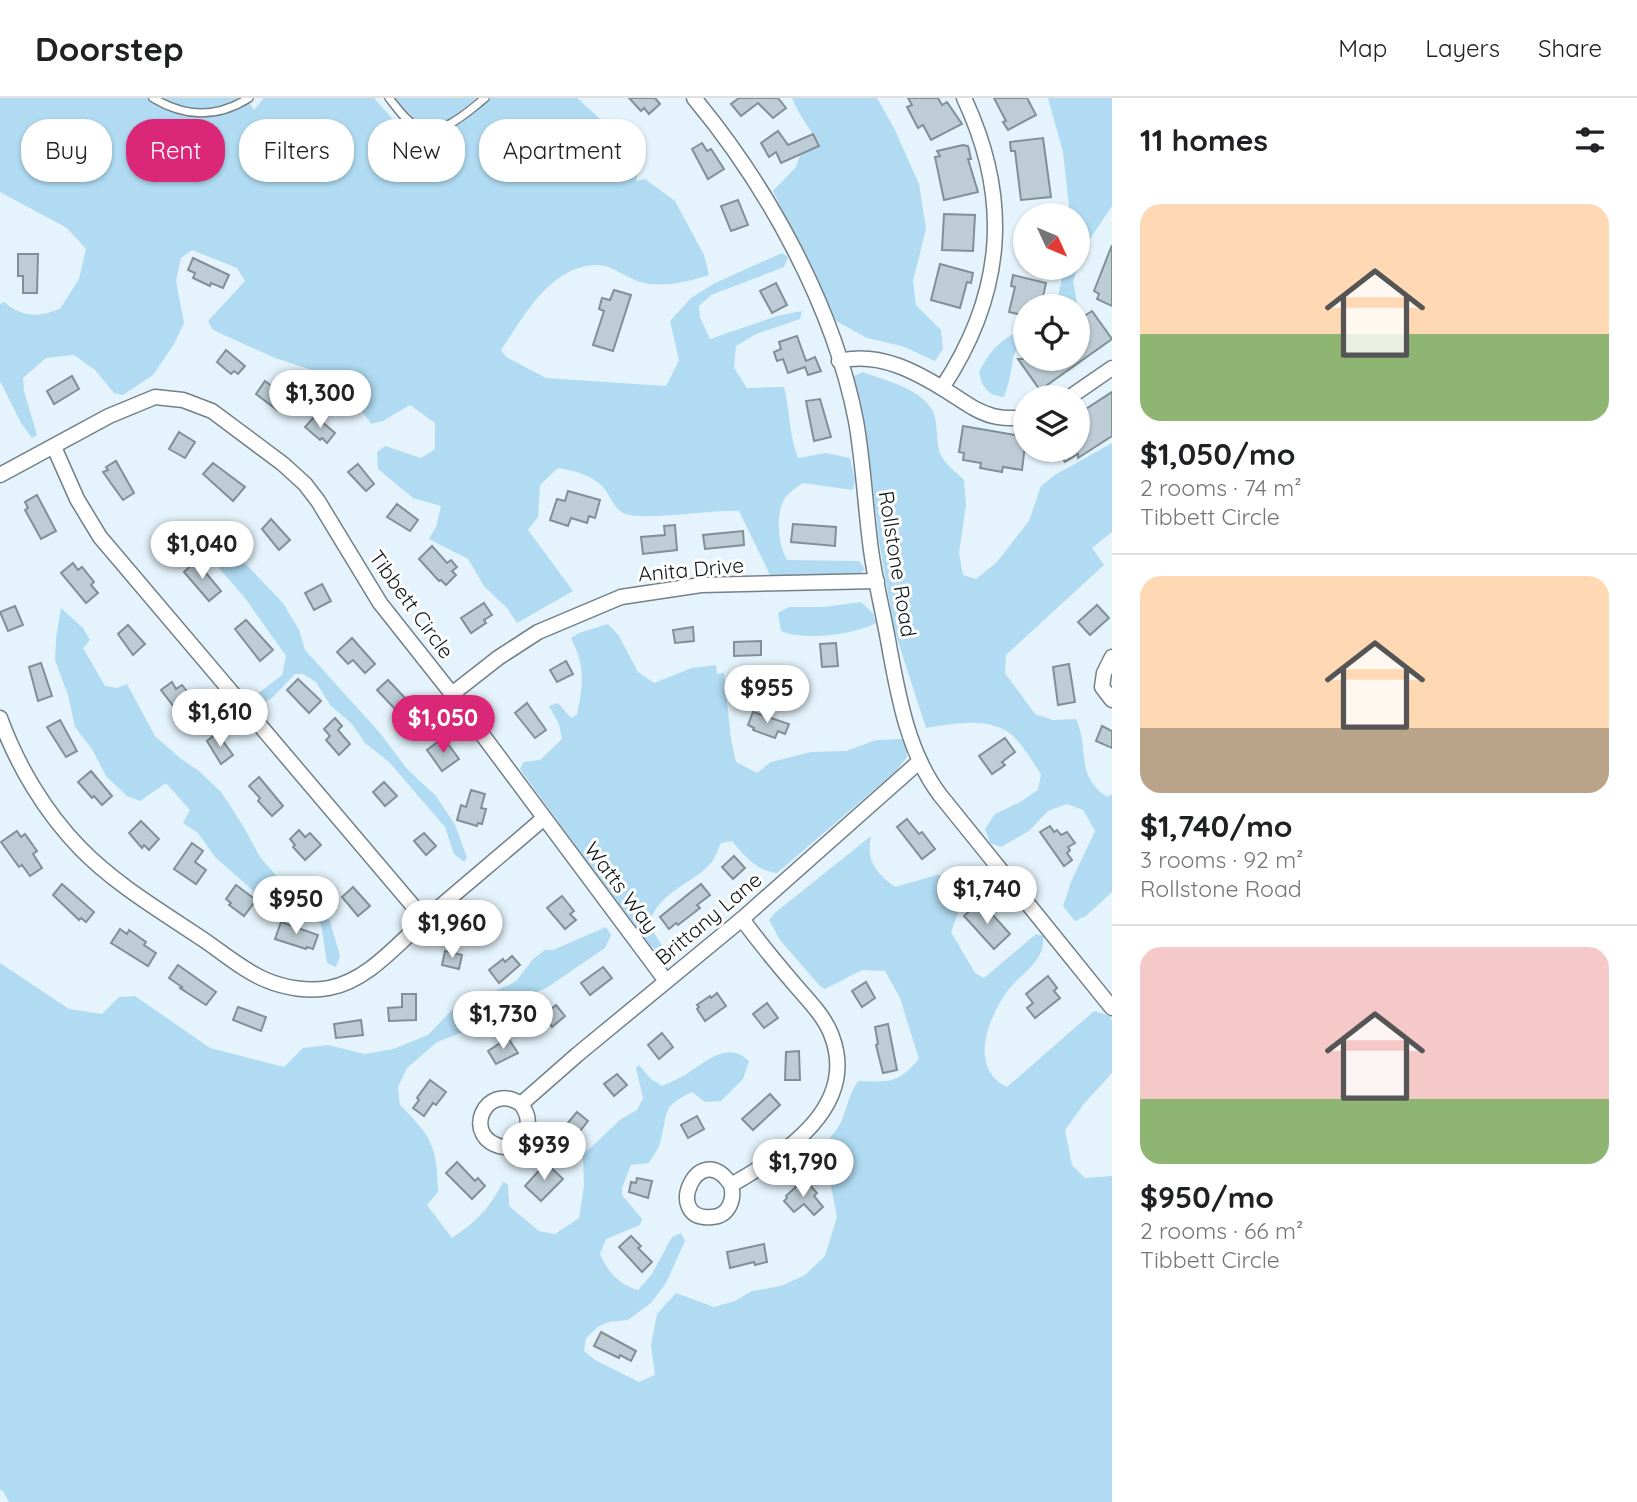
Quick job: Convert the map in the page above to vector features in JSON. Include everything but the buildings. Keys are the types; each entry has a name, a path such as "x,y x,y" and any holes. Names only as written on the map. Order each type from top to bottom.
{"street":[{"name":"Rollstone Road","path":"694,98 736,152 769,203 824,316 855,419 865,482 870,545 895,679 911,739 920,761 932,785 1112,1008"},
{"path":"942,388 960,362 972,337 987,297 993,261 995,219 991,172 983,142 964,98"},
{"path":"839,361 871,358 922,376 975,409 992,416 1013,419"},
{"path":"1087,385 1112,368"},
{"name":"Tibbett Circle","path":"0,475 109,416 155,397 190,402 212,411 305,484 380,603 544,818"},
{"path":"54,447 77,499 100,537 425,920"},
{"name":"Anita Drive","path":"452,694 527,638 621,597 701,585 877,581"},
{"path":"1112,656 1104,673 1102,687 1112,700"},
{"path":"0,718 12,750 43,802 80,847 120,884 265,980 299,989 328,988 357,978 544,818"},
{"name":"Brittany Lane","path":"521,1104 742,919 920,761"},
{"name":"Watts Way","path":"544,818 666,981"},
{"path":"731,1185 777,1155 811,1126 824,1112 833,1096 837,1079 831,1033 742,919"}],"lane":[{"path":"153,98 176,110 207,114 220,112 249,98"},
{"path":"389,98 405,118 416,126 429,130 442,128 485,98"}],"shaded area":[{"path":"0,98 246,98 254,110 264,98 374,98 393,119 368,119 368,182 465,182 465,120 491,98 577,98 600,119 479,119 479,182 646,182 646,180 675,201 704,255 709,275 684,282 657,284 640,282 604,266 582,267 553,282 541,294 501,350 506,357 546,378 666,386 679,360 670,321 691,298 715,283 782,253 788,257 784,267 711,295 699,306 700,317 710,339 777,316 802,311 800,319 756,334 736,346 734,368 747,388 784,387 798,458 826,453 850,458 855,480 853,490 803,483 785,498 780,512 779,529 781,546 787,560 859,561 865,569 858,575 770,575 739,511 661,516 623,513 603,487 593,479 558,468 540,485 538,517 528,530 573,591 517,623 507,608 484,586 468,559 429,539 436,527 441,506 413,498 378,469 377,452 385,446 421,458 435,449 435,423 410,405 383,421 371,424 358,406 315,371 275,358 213,330 208,321 245,281 237,268 192,250 181,258 176,281 184,323 174,344 153,375 123,395 114,393 95,370 74,355 46,358 23,378 24,391 37,435 32,438 21,423 0,381 0,304 4,302 18,311 31,314 45,314 60,309 79,279 86,249 67,228 0,192"},
{"path":"395,98 476,98 448,119 416,119"},
{"path":"792,98 877,98 894,128 919,184 926,229 913,281 916,305 941,330 943,349 935,361 902,346 867,338 836,321 773,191 796,167 800,155 819,146"},
{"path":"1048,98 1112,98 1112,206 1090,239 1090,203 1069,203 1063,152"},
{"path":"1061,280 1074,280 1075,294 1059,294"},
{"path":"1013,335 1013,358 1004,397 990,393 979,372 998,345"},
{"path":"863,372 890,382 918,395 931,408 936,421 941,455 964,480 966,505 959,553 963,575 976,579 997,562 1029,521 1041,486 1078,462 1090,462 1090,455 1112,443 1112,532 1092,548 1104,565 1006,655 1005,673 1035,714 1053,720 1076,719 1090,780 1107,797 1112,794 1112,892 1086,916 1075,921 1063,906 1095,831 1083,810 1067,804 1048,811 1029,831 1001,847 990,843 985,829 995,814 1038,790 1041,774 1015,738 995,726 973,723 926,728 894,629 879,540 866,433 852,388 854,376"},
{"path":"206,530 217,534 283,603 299,630 305,650 380,733 407,769 436,796 455,825 467,857 464,862 454,854 445,827 389,762 365,743 352,724 330,705 316,682 303,674 295,674 272,698 262,703 256,695 282,675 286,656 245,598 198,544 198,537"},
{"path":"861,602 873,613 876,623 855,631 828,635 802,636 781,631 778,613 789,607 824,607"},
{"path":"61,608 83,628 90,640 83,648 105,686 117,688 127,684 155,736 221,792 260,857 300,903 317,908 330,921 340,956 336,967 327,963 321,924 302,916 274,915 264,910 258,895 215,857 198,833 183,823 190,810 166,783 140,801 127,796 106,776 92,749 75,727 68,695 55,660"},
{"path":"608,624 619,636 638,672 654,683 692,668 716,665 717,674 724,673 736,762 757,773 771,762 811,752 846,751 876,740 902,739 907,746 907,757 896,771 777,873 757,866 732,841 721,843 711,863 667,897 653,914 649,925 663,947 656,950 644,941 520,769 524,762 540,760 562,739 559,724 549,706 558,703 571,718 577,715 582,676 579,658 571,638"},
{"path":"871,836 871,860 895,887 937,875 954,876 959,910 951,932 975,973 984,978 1036,934 1044,936 1038,957 1006,993 988,1030 985,1056 995,1079 1007,1087 1094,1011 1110,1016 1112,1021 1112,1073 1065,1130 1072,1165 1085,1178 1112,1176 1112,1502 9,1502 0,1490 0,963 69,1009 102,1014 119,997 135,996 210,1048 284,1067 303,1048 328,1045 365,1054 393,1049 428,1035 451,1011 517,980 533,959 545,950 553,950 606,927 611,935 605,948 548,987 492,1014 466,1031 437,1042 407,1068 398,1087 400,1105 426,1134 434,1153 438,1192 427,1205 452,1238 482,1214 503,1182 508,1184 509,1206 539,1231 555,1234 579,1218 584,1185 583,1155 621,1119 637,1110 643,1098 636,1068 639,1065 651,1079 662,1086 718,1055 733,1053 749,1061 743,1079 721,1101 705,1102 692,1092 674,1102 667,1112 660,1143 649,1163 631,1165 622,1188 622,1195 642,1219 640,1225 606,1239 600,1254 610,1272 619,1281 638,1290 652,1274 672,1237 681,1233 685,1241 666,1283 651,1303 628,1320 599,1326 586,1338 584,1351 595,1360 639,1382 655,1375 651,1345 657,1314 676,1293 714,1307 735,1301 752,1291 781,1286 805,1275 825,1256 837,1217 831,1186 818,1160 823,1148 841,1122 858,1081 892,1080 905,1073 919,1059 900,998 885,971 862,970 825,989 780,940 769,920"}]}
